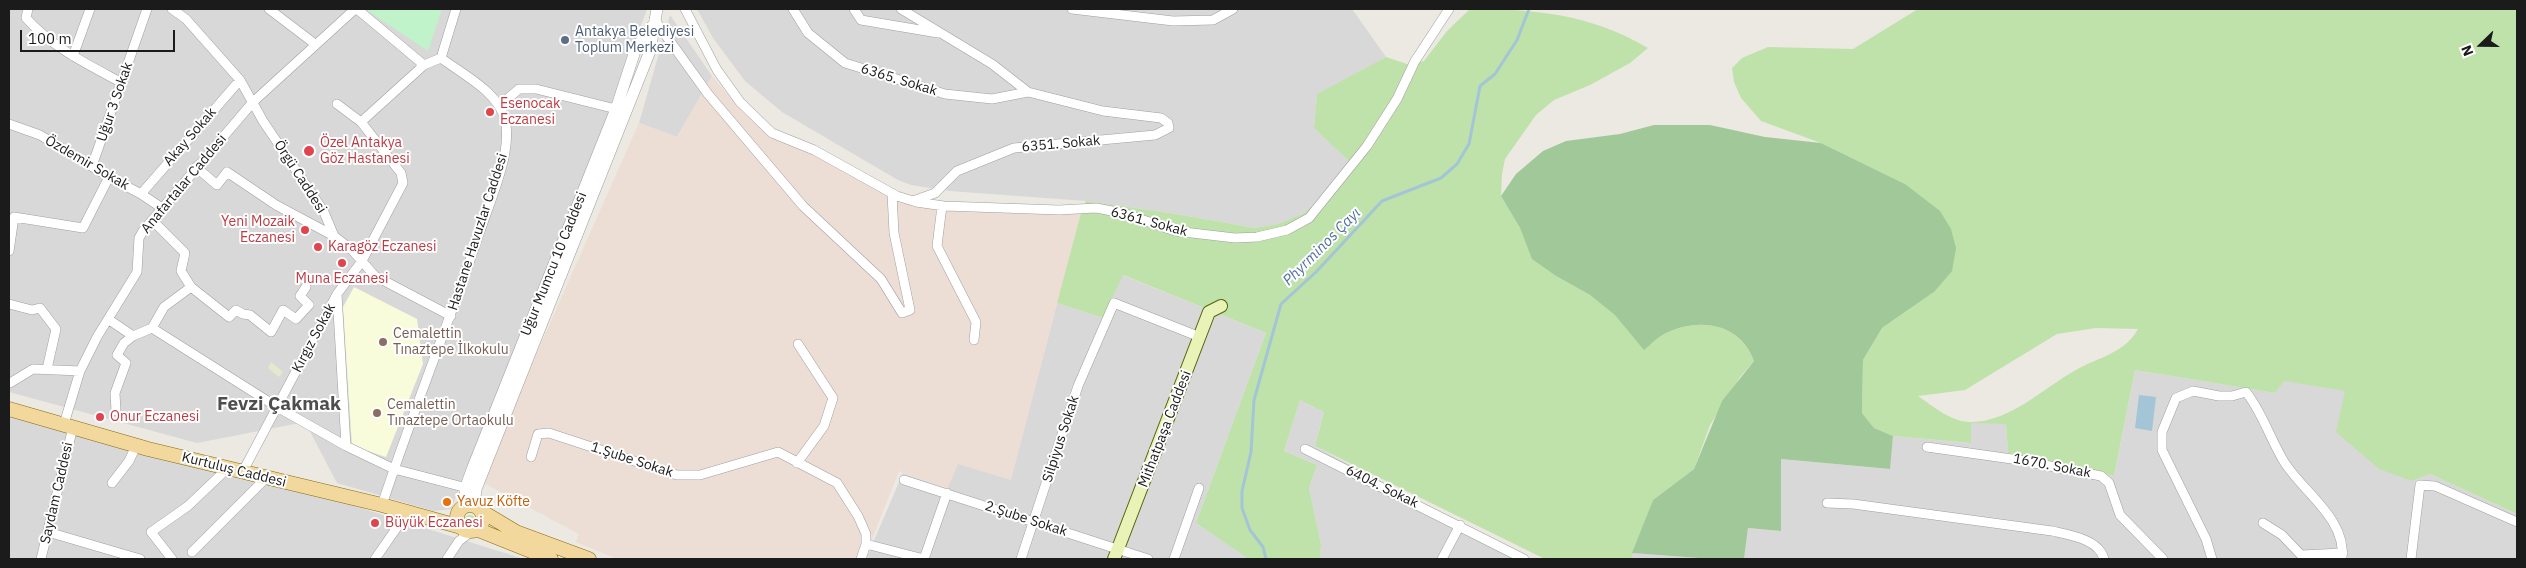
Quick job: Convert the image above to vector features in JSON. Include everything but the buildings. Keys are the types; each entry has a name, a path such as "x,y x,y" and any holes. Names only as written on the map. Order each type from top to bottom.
{"main road":[{"name":"Mithatpaşa Caddesi","path":"1116,554 1209,312 1221,306"},
{"name":"Kurtuluş Caddesi","path":"9,409 136,446 382,505 469,529 551,559"},
{"name":"Uğur Mumcu 10 Caddesi","path":"474,508 483,520 469,529 458,515 474,508"},
{"path":"474,508 516,532 590,559"}],"street":[{"path":"28,9 26,18 42,36 73,56 122,83"},
{"path":"73,56 90,9"},
{"name":"Uğur 3 Sokak","path":"92,166 147,9"},
{"name":"Örgü Caddesi","path":"172,9 186,19 240,80 263,122 324,212 334,236 362,260 375,276 451,316"},
{"path":"269,9 315,44"},
{"path":"356,9 424,65"},
{"name":"Anafartalar Caddesi","path":"69,426 80,371 108,319 137,272 139,238 196,167 253,102 356,9"},
{"path":"441,58 456,9"},
{"path":"685,9 723,78 740,102 772,133 814,150 892,194 913,201"},
{"name":"6365. Sokak","path":"793,9 808,33 845,63 945,94 992,99 1028,92"},
{"path":"854,9 861,20 946,34"},
{"name":"6351. Sokak","path":"900,9 946,34 992,64 1028,92 1103,111 1161,118 1168,123 1169,128 1156,135 1014,148 957,171 935,193 913,201"},
{"path":"1072,9 1173,21 1213,20 1232,9"},
{"name":"6361. Sokak","path":"913,201 942,206 1059,210 1096,208 1123,213 1175,230 1235,238 1257,237 1287,230 1309,218 1367,146 1397,99 1415,62 1449,9"},
{"path":"655,18 714,101 803,206 880,279 902,313 910,310 894,233 892,194"},
{"name":"Uğur Mumcu 10 Caddesi","path":"474,508 470,489 620,111 652,44 655,18"},
{"path":"361,122 424,65 441,58"},
{"path":"441,58 485,91 500,106 519,89 536,90 620,111"},
{"name":"Akay Sokak","path":"141,194 240,80"},
{"name":"Kırgız Sokak","path":"166,557 151,532 236,469 277,407 337,294 362,260 403,183 401,173 361,122 337,104"},
{"name":"Hastane Havuzlar Caddesi","path":"382,505 451,316 500,167 506,136 506,120 500,106"},
{"name":"Özdemir Sokak","path":"9,124 40,135 162,208"},
{"path":"196,167 217,185 228,172 276,205 334,236"},
{"path":"9,251 14,217 83,228 109,177"},
{"path":"942,206 937,246 976,322 974,340"},
{"path":"152,220 185,253 181,271 191,287 230,317 236,310 243,314 250,314 270,332 283,310 296,320 309,305 300,296 306,287"},
{"path":"116,411 115,393 126,363 117,355 124,343 133,336 152,328 164,307 191,287"},
{"path":"337,294 346,446"},
{"name":"Silpiyus Sokak","path":"1021,559 1078,386 1114,303 1200,336"},
{"path":"9,304 32,310 40,308 56,329 47,369"},
{"path":"108,319 133,336"},
{"path":"152,328 277,407 346,446 394,469 470,489"},
{"path":"797,463 824,426 833,398 798,344"},
{"path":"10,383 33,369 80,371"},
{"path":"2212,559 2206,539 2162,450 2162,432 2176,398 2193,391 2219,396 2232,396 2246,392 2254,402 2284,461 2330,519 2339,536 2342,556 2301,557 2282,535 2262,523"},
{"name":"Saydam Caddesi","path":"41,559 69,426"},
{"name":"1.Şube Sokak","path":"531,457 538,434 550,433 677,475 700,475 778,452 837,483 858,516 866,534 866,544"},
{"path":"112,483 129,460 136,446"},
{"name":"1670. Sokak","path":"1927,447 2019,460 2100,476 2109,483 2120,515 2162,559"},
{"name":"6404. Sokak","path":"1305,449 1460,525 1524,559"},
{"path":"192,552 266,478"},
{"name":"2.Şube Sokak","path":"904,480 1034,522 1116,554 1148,559"},
{"path":"2411,559 2420,485 2435,486 2517,522"},
{"path":"1174,559 1199,488"},
{"path":"861,559 866,544 924,559 947,493"},
{"path":"1827,503 1862,505 2066,534 2090,543 2100,551 2104,559"},
{"path":"375,559 407,512"},
{"path":"1442,559 1460,525"},
{"path":"447,559 469,529"},
{"path":"48,532 140,559"}],"shaded area":[{"path":"9,9 647,9 583,185 451,509 434,511 337,483 305,422 197,443 9,392"},
{"path":"365,9 442,9 428,51"},
{"path":"697,9 1352,9 1386,57 1317,95 1314,128 1350,161 1327,192 1304,213 1278,224 1255,228 1086,201 950,191 911,185 898,180 782,112 745,81 713,38"},
{"path":"670,15 712,76 677,137 639,123"},
{"path":"712,76 744,114 772,133 911,201 1081,213 1011,480 958,464 947,490 899,471 864,559 617,559 576,542 579,534 480,481 639,123 677,137"},
{"path":"1122,275 1266,333 1196,523 1247,557 1246,559 866,559 903,473 947,489 948,447 1035,387 1057,303 1103,318"},
{"path":"354,287 417,319 423,364 386,457 352,446 343,307"},
{"path":"271,362 283,372 279,377 268,368"},
{"path":"2135,370 2275,393 2284,380 2350,391 2412,481 2430,474 2517,514 2517,559 1744,559 1748,528 1781,531 1781,459 1889,469 1893,436 1970,443 1971,422 2006,424 2008,453 2114,476"},
{"path":"1300,400 1324,412 1315,446 1527,559 1320,559 1321,544 1309,488 1317,465 1284,451"},
{"path":"9,407 271,480 524,559 9,559"},
{"path":"1632,553 1712,559 1631,559"}],"green space":[{"path":"1470,9 1518,10 1562,16 1605,28 1648,48 1630,63 1590,85 1554,100 1536,115 1505,159 1501,196 1520,228 1532,258 1556,276 1590,295 1616,315 1644,349 1666,333 1692,325 1705,325 1729,331 1739,338 1754,361 1740,377 1710,425 1694,469 1653,500 1631,559 1545,559 1315,446 1324,412 1300,400 1284,451 1317,465 1309,488 1321,544 1320,559 1246,559 1246,557 1196,523 1266,333 1123,275 1103,318 1057,303 1081,213 1086,201 1255,228 1278,224 1304,213 1327,192 1349,161 1314,128 1317,94 1386,57 1410,65 1424,61 1447,31"},
{"path":"1918,9 2517,9 2517,514 2430,474 2412,481 2379,469 2336,432 2345,391 2284,381 2275,393 2135,370 2114,476 2008,453 2006,424 1971,423 1971,443 1893,436 1874,428 1862,413 1863,360 1882,328 1934,292 1905,184 1821,143 1761,121 1741,98 1734,82 1732,68 1742,58 1768,47 1853,49","holes":["2096,328 2138,329 2126,344 2118,350 2076,370 2014,410 1987,420 1972,422 1957,420 1918,396 1965,390 2057,334"]},
{"path":"1654,125 1710,125 1765,137 1821,143 1905,184 1940,211 1951,229 1956,248 1952,271 1934,292 1882,328 1863,360 1862,413 1874,428 1893,436 1890,469 1781,459 1781,531 1748,528 1744,559 1712,559 1632,553 1653,500 1694,469 1722,401 1754,361 1748,348 1729,331 1718,327 1692,325 1666,333 1644,350 1615,315 1590,295 1556,276 1532,259 1520,228 1501,196 1516,174 1543,151 1566,141 1620,134"},
{"path":"468,515 472,515 476,521 472,527 468,527 464,523 464,519"}],"water":[{"path":"2139,395 2156,397 2152,431 2135,428"}],"waterway":[{"name":"Phyrminos Çayı","path":"1266,559 1263,547 1250,530 1242,508 1242,491 1251,452 1254,400 1281,304 1316,272 1382,201 1441,178 1457,164 1469,144 1480,86 1495,74 1517,40 1529,9"}],"place":[{"name":"Antakya Belediyesi Toplum Merkezi","path":"565,40"},
{"name":"Esenocak Eczanesi","path":"490,112"},
{"name":"Özel Antakya Göz Hastanesi","path":"309,151"},
{"name":"Yeni Mozaik Eczanesi","path":"305,230"},
{"name":"Karagöz Eczanesi","path":"318,247"},
{"name":"Muna Eczanesi","path":"342,263"},
{"name":"Cemalettin Tınaztepe İlkokulu","path":"383,342"},
{"name":"Cemalettin Tınaztepe Ortaokulu","path":"377,413"},
{"name":"Onur Eczanesi","path":"100,417"},
{"name":"Yavuz Köfte","path":"447,502"},
{"name":"Büyük Eczanesi","path":"375,523"}],"district":[{"name":"Fevzi Çakmak","path":"279,405"}]}
